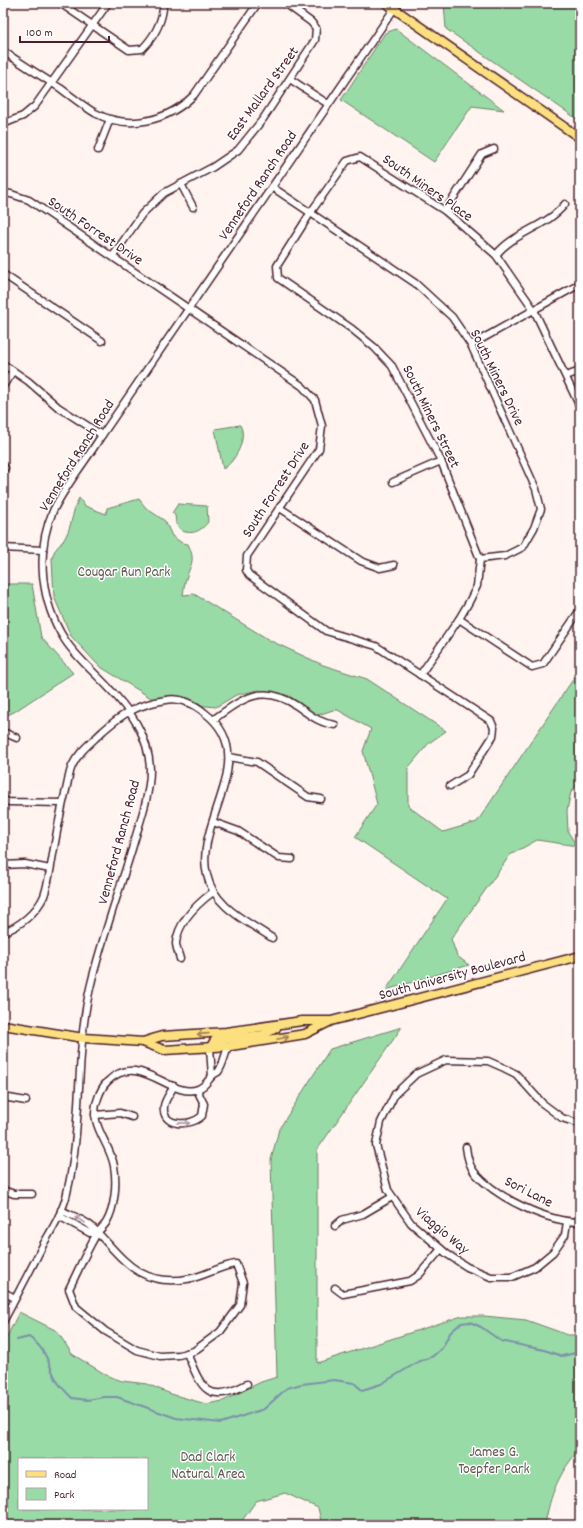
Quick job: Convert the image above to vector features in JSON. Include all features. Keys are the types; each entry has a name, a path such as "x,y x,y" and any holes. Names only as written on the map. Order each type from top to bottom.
{"main road":[{"path":"386,3 580,138"},
{"name":"South University Boulevard","path":"3,1024 84,1038 143,1042 164,1050 228,1047 305,1034 331,1021 580,956"},
{"name":"South University Boulevard","path":"143,1042 162,1036 226,1032 284,1025 302,1021 331,1021"},
{"path":"210,1048 215,1040 263,1035 284,1025"}],"street":[{"path":"60,3 93,24 129,50 142,49 149,42 162,20 163,9"},
{"path":"3,124 23,116 35,106 108,3"},
{"path":"3,51 96,113 110,119 134,122 149,121 169,114 183,106 206,79 258,3"},
{"name":"East Mallard Street","path":"113,256 142,214 164,193 214,167 238,150 263,119 315,40 316,28 311,22 285,3"},
{"name":"Venneford Ranch Road","path":"3,1322 60,1213 67,1196 72,1171 90,988 140,823 149,784 149,756 146,744 129,710 70,647 59,629 47,598 42,564 43,550 53,511 102,435 394,8"},
{"path":"290,79 328,104"},
{"path":"98,150 110,119"},
{"path":"444,211 482,154 494,149"},
{"name":"South Miners Place","path":"311,212 347,161 360,157 444,211 496,255 534,310 580,407"},
{"path":"181,184 193,207"},
{"name":"South Miners Drive","path":"272,187 311,212 415,284 452,317 471,345 536,489 541,509 534,528 523,547 505,556 480,559"},
{"name":"South Forrest Drive","path":"3,193 12,194 29,200 113,256 188,309 223,330 302,386 315,400 322,426 319,449 247,556 246,570 249,575 326,630 376,646 491,721 494,728 493,736 468,775 450,786"},
{"path":"496,255 503,246 557,214 565,204"},
{"name":"South Miners Street","path":"311,212 277,266 278,278 352,329 374,347 392,366 441,461 480,559 477,586 459,619 420,675"},
{"path":"3,274 102,341"},
{"path":"471,345 580,284"},
{"path":"3,364 28,381 58,407 102,435"},
{"path":"3,386 13,371"},
{"path":"566,376 580,371"},
{"path":"393,482 441,461"},
{"path":"280,508 361,561 380,568 394,565"},
{"path":"3,548 43,550"},
{"path":"459,619 532,667 543,664 580,610"},
{"path":"214,720 240,700 254,695 267,694 289,701 321,723 335,725"},
{"path":"3,932 12,929 30,916 44,896 62,803 72,767 79,754 129,710 149,703 173,698 196,705 214,720 225,737 229,757 227,776 205,847 204,860 206,876 213,892 228,909 272,938"},
{"path":"3,732 17,738"},
{"path":"229,757 257,762 308,797 321,799"},
{"path":"3,800 9,802 62,803"},
{"path":"213,822 238,831 278,858 292,859"},
{"path":"3,865 25,864 50,869"},
{"path":"180,959 176,943 184,921 197,904 213,892"},
{"path":"60,1213 89,1225 97,1233 128,1265 155,1280 187,1279 208,1274 227,1265 236,1264 243,1283 240,1305 220,1332 194,1351 187,1353 160,1356 138,1350 105,1331 76,1307 69,1289 97,1233 106,1222 113,1203 116,1185 114,1166 98,1128 95,1115 96,1102 101,1091 107,1082 119,1073 140,1072 182,1089 197,1090 208,1084 212,1076 218,1072 228,1047"},
{"path":"210,1048 212,1076"},
{"name":"Viaggio Way","path":"567,1222 565,1235 554,1252 535,1267 512,1277 491,1277 467,1267 441,1249 411,1223 392,1197 383,1177 376,1145 381,1122 395,1094 416,1074 446,1060 488,1061 504,1068 516,1074 542,1103 562,1118 580,1124"},
{"path":"174,1086 164,1106 165,1113 168,1118 179,1123 191,1123 202,1116 204,1104 197,1090"},
{"path":"3,1097 26,1101"},
{"path":"95,1115 120,1113 132,1117"},
{"name":"Sori Lane","path":"466,1147 468,1160 474,1172 496,1190 518,1204 567,1222 580,1222"},
{"path":"3,1190 14,1194 32,1194"},
{"path":"335,1226 342,1220 363,1214 392,1197"},
{"path":"335,1288 343,1294 410,1280 419,1275 441,1249"},
{"path":"3,1292 15,1298"},
{"path":"187,1353 197,1378 203,1386 212,1392 223,1395 247,1384"}],"green space":[{"path":"444,3 580,3 580,121 446,29"},
{"path":"396,29 504,110 472,106 434,162 341,100 385,33"},
{"path":"240,425 242,436 239,449 228,466 223,469 215,429"},
{"name":"Cougar Run Park","path":"79,498 85,506 106,514 107,508 139,499 146,508 165,521 172,536 182,543 188,544 192,554 192,562 185,581 183,595 194,594 271,641 323,665 367,679 446,731 429,743 408,768 408,806 443,832 477,822 580,669 580,781 571,792 567,810 568,832 577,846 537,840 510,855 451,939 457,956 469,965 386,990 447,899 355,837 377,804 363,751 371,729 336,709 318,715 289,696 259,690 236,695 216,707 196,705 173,698 151,698 99,666 71,636 54,597 52,559 54,552 68,531"},
{"path":"178,504 207,506 208,522 203,528 196,531 190,533 182,531 176,524 175,515 172,513"},
{"path":"3,584 32,584 41,637 73,673 14,712 3,717"},
{"path":"402,1027 317,1150 317,1363 462,1316 484,1316 526,1320 568,1335 573,1335 580,1331 580,1449 566,1466 556,1484 545,1525 322,1525 318,1508 285,1493 256,1501 239,1525 3,1525 3,1345 19,1312 57,1331 72,1354 108,1376 122,1381 147,1384 171,1394 206,1404 223,1401 261,1382 277,1377 271,1160 279,1129 330,1049"}],"waterway":[{"path":"17,1340 29,1337 41,1348 59,1384 72,1398 87,1400 104,1397 117,1397 176,1418 221,1423 264,1409 287,1388 302,1384 334,1380 354,1383 362,1390 381,1384 418,1362 433,1356 442,1348 450,1333 461,1323 470,1322 481,1327 501,1341 544,1350 562,1356 580,1352"}],"park label":[{"name":"James G. Toepfer Park","path":"494,1460"},
{"name":"Dad Clark Natural Area","path":"208,1464"}]}
